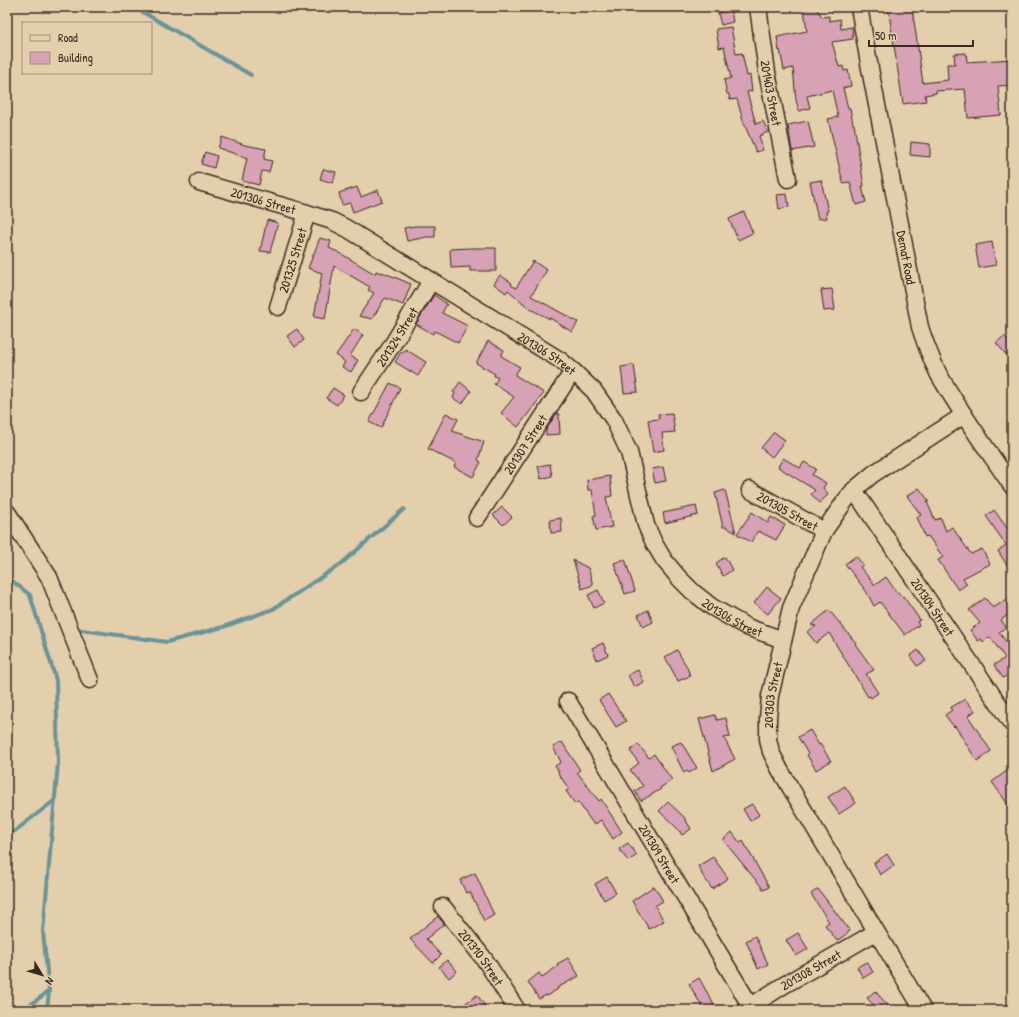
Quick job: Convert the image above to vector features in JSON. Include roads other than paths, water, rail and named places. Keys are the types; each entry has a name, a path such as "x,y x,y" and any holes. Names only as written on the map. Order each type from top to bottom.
{"street":[{"name":"201403 Street","path":"758,7 766,66 788,179"},
{"name":"Demat Road","path":"859,7 920,327 938,372 964,415 1012,486"},
{"name":"201306 Street","path":"200,182 332,221 346,228 560,360 594,391 614,420 629,452 646,525 664,560 688,588 712,607 747,627 783,640"},
{"name":"201325 Street","path":"278,307 307,213"},
{"name":"201324 Street","path":"361,392 432,281"},
{"name":"201307 Street","path":"477,518 573,371"},
{"name":"201303 Street","path":"923,1010 780,770 771,752 768,740 768,725 770,696 792,608 824,531 854,490 873,474 964,415"},
{"name":"201305 Street","path":"750,490 824,531"},
{"name":"201304 Street","path":"854,490 1012,724"},
{"path":"7,512 49,577 90,680"},
{"name":"201309 Street","path":"568,701 750,1009"},
{"name":"201310 Street","path":"443,906 484,960 517,1010"},
{"name":"201308 Street","path":"750,1009 876,932"}],"waterway":[{"path":"134,7 251,75"},
{"path":"75,629 167,642 223,627 273,609 341,564 404,509"},
{"path":"7,577 30,595 56,680 58,763 43,932 49,991 47,1010"},
{"path":"7,837 55,800"},
{"path":"23,1010 49,991"}]}
